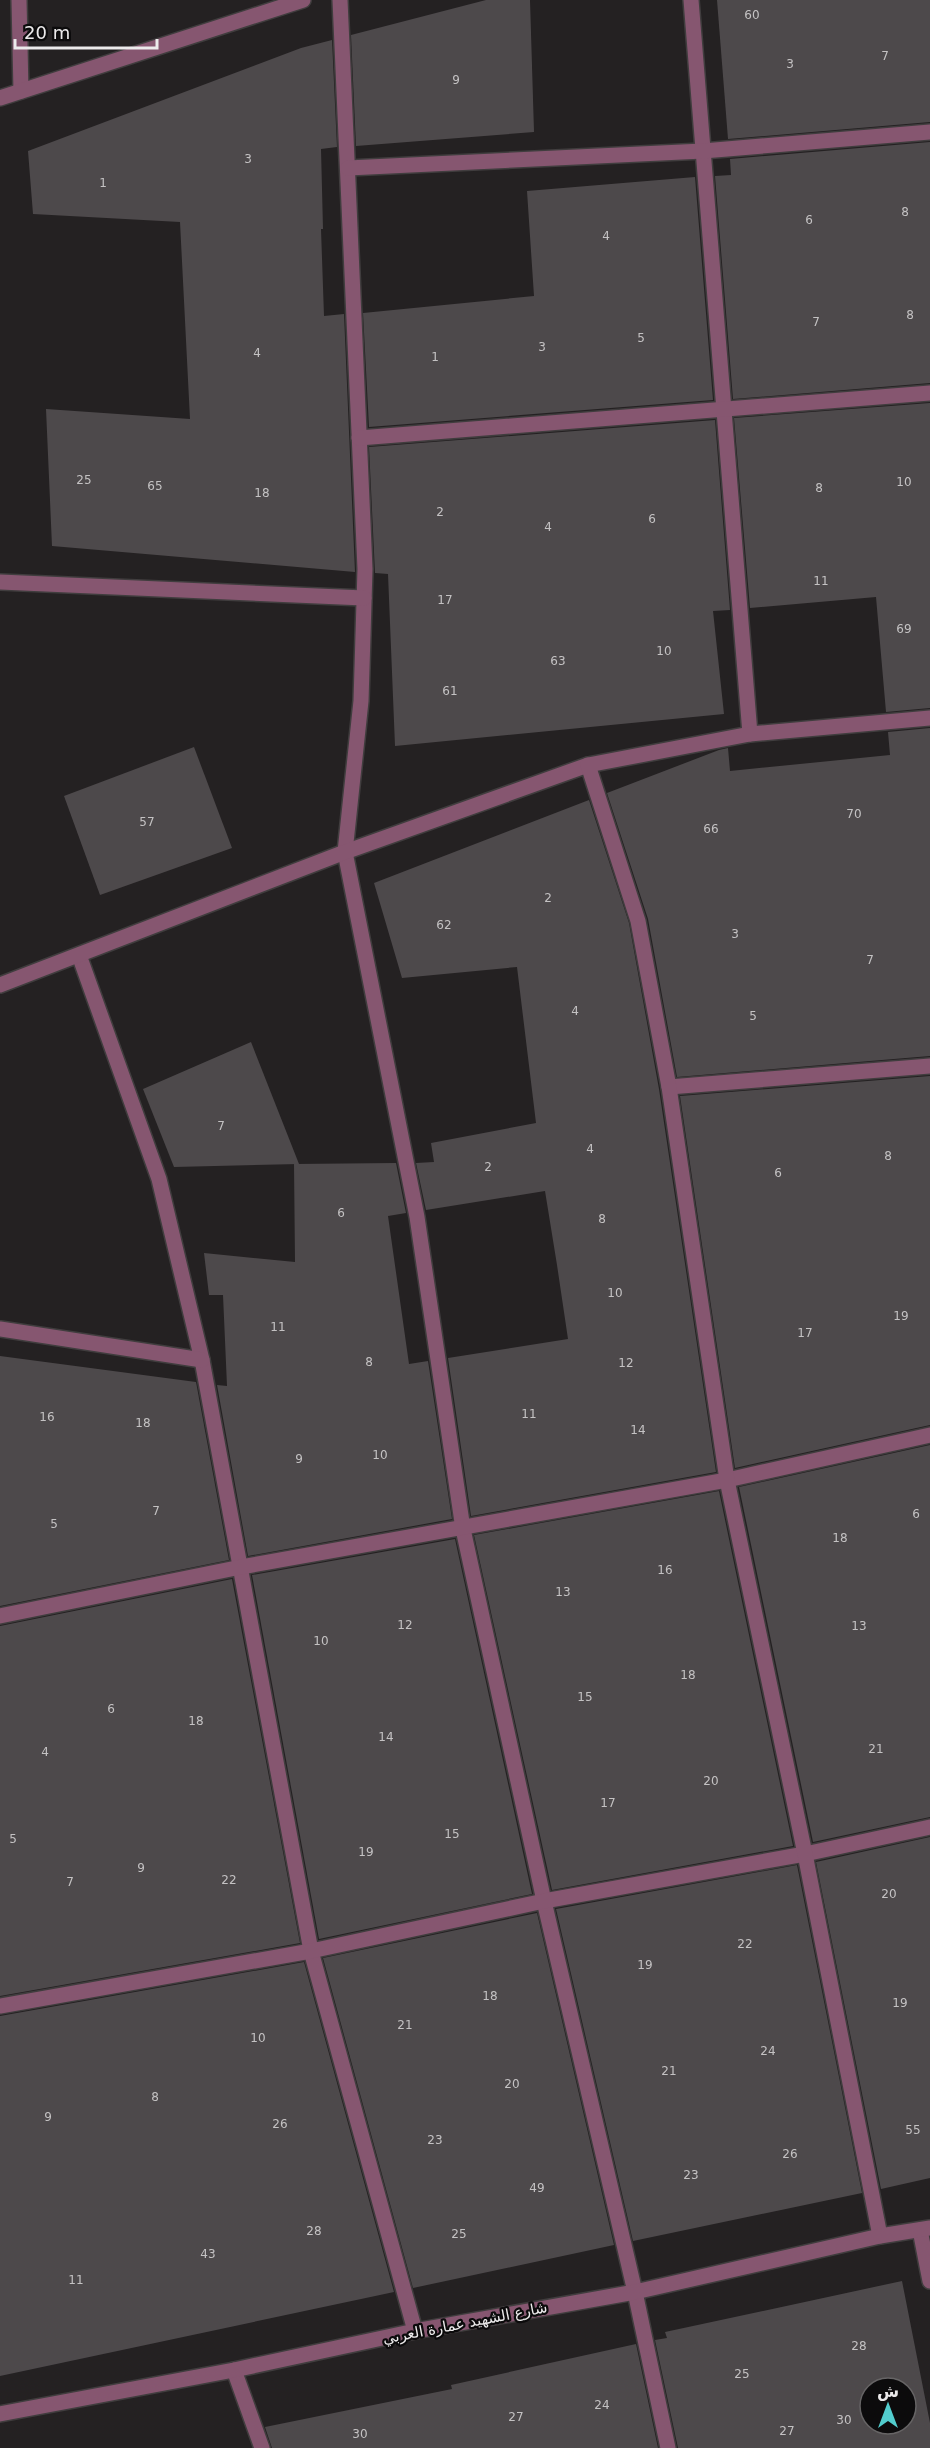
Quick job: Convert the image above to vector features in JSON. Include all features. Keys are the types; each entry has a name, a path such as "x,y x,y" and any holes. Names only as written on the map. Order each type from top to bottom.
{"street":[{"path":"19,0 21,91"},
{"path":"0,98 303,0"},
{"path":"340,0 365,569 361,700 345,852 417,1217 463,1529 544,1901 635,2292 668,2448"},
{"path":"691,0 750,734"},
{"path":"348,168 703,151 930,132"},
{"path":"359,438 930,393"},
{"path":"0,582 364,598"},
{"path":"0,985 345,852 588,765 750,734 930,718"},
{"path":"588,765 638,921 669,1087 727,1480 805,1854 880,2236"},
{"path":"80,955 159,1179 202,1360 311,1951 415,2331"},
{"path":"669,1087 930,1066"},
{"path":"0,1329 202,1360"},
{"path":"0,1616 241,1567 727,1480 930,1435"},
{"path":"0,2006 311,1951 544,1901 805,1854 930,1827"},
{"path":"925,2229 930,2281"},
{"name":"شارع الشهيد عمارة العربي","path":"0,2414 234,2370 415,2331 635,2292 880,2236 925,2229"},
{"path":"234,2370 262,2448"}],"building":[{"path":"486,0 530,0 534,132 356,146 351,35"},
{"path":"717,0 930,0 930,122 728,139"},
{"path":"332,40 337,147 321,149 324,316 344,314 355,572 52,546 46,409 190,419 180,222 33,214 28,151 301,48"},
{"path":"930,142 930,383 733,399 715,176 731,175 730,159"},
{"path":"695,177 713,400 369,427 363,313 534,296 527,191"},
{"path":"930,403 930,708 886,712 876,597 750,608 734,418"},
{"path":"715,420 730,610 713,611 724,714 395,746 388,574 375,573 369,447"},
{"path":"930,728 930,1056 677,1077 648,919 607,793 728,748 730,771 890,755 888,732"},
{"path":"194,747 232,848 100,895 64,796"},
{"path":"589,800 629,923 659,1089 716,1472 471,1516 448,1358 568,1339 557,1265 545,1191 426,1210 416,1163 434,1162 431,1143 536,1123 517,967 402,978 374,883"},
{"path":"251,1042 299,1164 174,1167 143,1089"},
{"path":"930,1076 930,1425 735,1468 680,1096"},
{"path":"396,1163 406,1213 388,1216 409,1364 428,1361 452,1519 248,1556 217,1385 227,1386 223,1295 209,1295 204,1253 295,1262 294,1164"},
{"path":"0,1356 196,1382 229,1560 0,1606"},
{"path":"930,1445 930,1817 813,1842 739,1487"},
{"path":"719,1491 793,1846 552,1890 474,1535"},
{"path":"455,1539 532,1894 319,1939 252,1575"},
{"path":"232,1579 300,1943 0,1996 0,1626"},
{"path":"930,1837 930,2178 881,2189 816,1862"},
{"path":"797,1865 862,2193 633,2241 556,1909"},
{"path":"537,1913 614,2245 413,2288 323,1958"},
{"path":"304,1962 394,2292 0,2376 0,2016"},
{"path":"902,2281 930,2423 930,2448 678,2448 655,2340 667,2338 665,2332"},
{"path":"636,2344 658,2448 272,2448 265,2427 452,2389 451,2385"}]}
